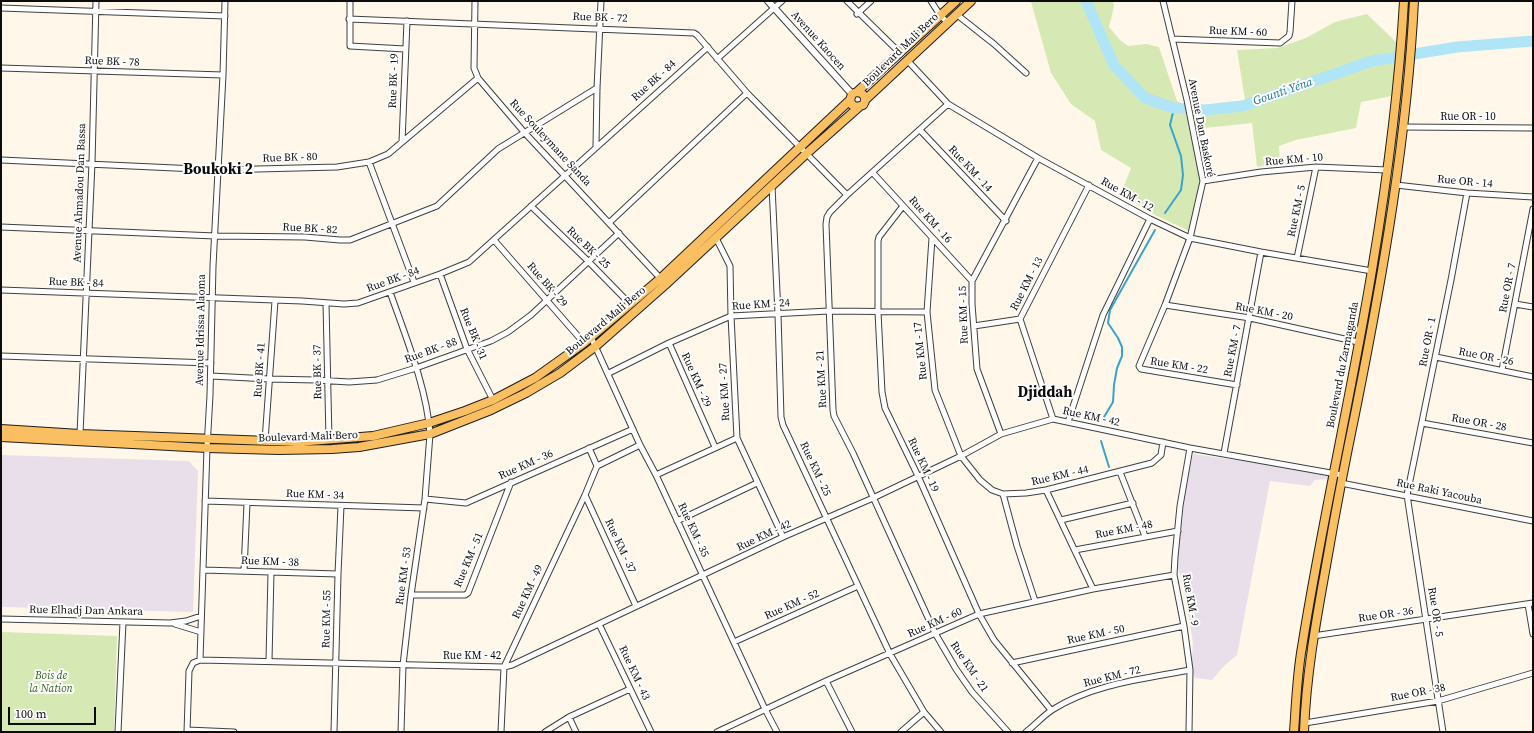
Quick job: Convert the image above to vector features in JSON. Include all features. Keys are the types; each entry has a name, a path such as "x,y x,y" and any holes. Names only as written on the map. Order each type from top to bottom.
{"main road":[{"name":"Boulevard Mali Bero","path":"1,437 207,448 280,450 332,449 359,447 430,434 491,410 526,393 560,373 596,346 663,281 741,201 853,95 956,1"},
{"name":"Boulevard Mali Bero","path":"1,429 80,434 297,442 372,436 429,423 493,400 535,378 584,343 630,304 663,281 716,238 806,154 864,104 865,100 970,1"},
{"name":"Boulevard du Zarmaganda","path":"1304,732 1313,636 1339,477 1358,342 1372,271 1387,170 1400,64 1404,1"},
{"name":"Boulevard du Zarmaganda","path":"1294,732 1302,648 1373,321 1396,184 1410,65 1414,1"},
{"path":"859,107 853,106 853,95 864,95 865,100"},
{"path":"741,201 743,206 749,207"},
{"path":"730,212 734,214 736,218"},
{"path":"1378,235 1387,238"}],"street":[{"name":"Avenue Ahmadou Dan Bassa","path":"80,434 92,163 96,1"},
{"name":"Avenue Idrissa Alaoma","path":"200,660 207,439 211,376 212,299 223,75 225,1"},
{"path":"350,1 349,44 352,47 405,49"},
{"name":"Rue Souleymane Sanda","path":"476,1 474,68 478,78 524,132 610,222 663,281"},
{"path":"596,146 601,1"},
{"name":"Avenue Kaocen","path":"768,1 853,95"},
{"path":"717,59 782,1"},
{"path":"846,1 900,53"},
{"path":"857,13 871,1"},
{"path":"931,1 940,15 947,22"},
{"name":"Avenue Dan Baskoré","path":"1141,369 1139,366 1165,305 1190,238 1203,181 1163,1"},
{"name":"Rue KM - 60","path":"1172,39 1280,43 1289,36 1292,1"},
{"path":"1,8 225,16"},
{"path":"956,14 994,44 1026,73"},
{"name":"Rue BK - 72","path":"350,19 690,32 697,35 747,93 847,195"},
{"name":"Rue BK - 19","path":"402,142 407,21"},
{"name":"Rue BK - 84","path":"1,290 351,304 390,292 469,262 596,146 708,47"},
{"name":"Rue KM - 12","path":"907,60 948,104 1038,158 1150,219 1190,238 1372,271"},
{"name":"Rue BK - 78","path":"1,68 223,75"},
{"name":"Rue BK - 80","path":"1,160 218,170 337,167 369,162 388,154 478,78"},
{"name":"Rue BK - 82","path":"1,227 215,236 305,237 345,240 392,224 437,206 468,178 488,157 524,132 597,88"},
{"path":"610,222 747,93"},
{"name":"Rue KM - 21","path":"948,104 847,195 827,217 829,311 834,413 935,633 972,692 1008,732"},
{"name":"Rue OR - 10","path":"1402,127 1533,128"},
{"name":"Rue KM - 14","path":"920,130 1006,221"},
{"name":"Rue KM - 15","path":"1001,434 979,376 976,359 972,281 1006,221 1038,158"},
{"path":"369,162 414,282"},
{"name":"Rue KM - 10","path":"1203,181 1261,172 1316,167 1387,170"},
{"name":"Rue KM - 5","path":"1297,258 1316,167"},
{"name":"Rue KM - 16","path":"873,173 972,281"},
{"name":"Rue OR - 14","path":"1396,184 1466,193 1533,197"},
{"name":"Rue KM - 13","path":"1053,419 1020,319 1089,185"},
{"name":"Rue KM - 25","path":"772,186 782,421 890,654 924,712 941,732"},
{"name":"Rue OR - 1","path":"1407,495 1436,357 1466,193"},
{"name":"Rue BK - 25","path":"531,206 630,304"},
{"name":"Rue KM - 19","path":"903,206 879,237 878,241 878,312 882,400 918,476 979,614 994,640 1051,710"},
{"name":"Rue OR - 7","path":"1502,370 1533,209"},
{"path":"1068,422 1103,316 1150,219"},
{"name":"Rue BK - 88","path":"211,376 349,382 372,381 416,368 491,340 508,332 527,318 619,233"},
{"name":"Rue KM - 27","path":"716,238 730,263 737,438 783,537"},
{"name":"Rue KM - 17","path":"932,238 927,312 936,397 961,456"},
{"name":"Rue BK - 29","path":"494,240 584,343"},
{"name":"Rue KM - 7","path":"1224,453 1262,252"},
{"name":"Rue BK - 31","path":"440,274 467,349 493,400"},
{"name":"Rue KM - 53","path":"390,292 416,368 429,423 430,434 424,508 411,595 403,665 400,732"},
{"name":"Rue BK - 41","path":"265,441 275,301"},
{"name":"Rue BK - 37","path":"326,303 329,440"},
{"path":"1515,304 1533,307"},
{"name":"Rue KM - 20","path":"1165,305 1250,318 1358,342"},
{"name":"Rue KM - 24","path":"609,373 669,343 731,316 829,311 927,312"},
{"path":"974,326 1020,319"},
{"name":"Rue KM - 35","path":"591,337 609,373 640,444 777,732"},
{"name":"Rue KM - 29","path":"669,343 715,447"},
{"path":"1,356 211,363"},
{"name":"Rue OR - 26","path":"1436,357 1533,376"},
{"name":"Rue KM - 22","path":"1141,369 1237,385"},
{"name":"Rue KM - 42","path":"187,731 189,670 191,665 200,660 504,667 517,663 783,537 873,498 961,456 1001,434 1053,419 1339,477"},
{"name":"Rue OR - 28","path":"1422,423 1533,444"},
{"name":"Rue KM - 36","path":"425,499 466,503 633,429"},
{"path":"656,475 737,438"},
{"name":"Rue KM - 44","path":"1003,494 1046,490 1152,463 1161,455 1163,442"},
{"path":"589,448 597,466 640,444"},
{"name":"Rue KM - 9","path":"1189,732 1190,670 1184,626 1174,575 1183,485 1190,448"},
{"path":"961,456 980,480 992,490 1003,494 1017,546 1035,601"},
{"name":"Rue KM - 49","path":"501,732 504,667 585,495 597,466"},
{"path":"1120,472 1145,536"},
{"name":"Rue Raki Yacouba","path":"1339,477 1407,495 1533,522"},
{"name":"Rue KM - 51","path":"411,595 465,595 468,593 511,482"},
{"path":"677,521 757,483"},
{"path":"1046,490 1093,589"},
{"name":"Rue KM - 37","path":"585,495 636,606"},
{"name":"Rue OR - 5","path":"1407,495 1443,732"},
{"name":"Rue KM - 34","path":"205,501 424,508"},
{"path":"244,571 247,503"},
{"path":"1061,520 1133,503"},
{"name":"Rue KM - 55","path":"334,732 341,506"},
{"name":"Rue KM - 48","path":"1075,550 1178,531"},
{"name":"Rue KM - 38","path":"203,570 338,574"},
{"path":"269,661 271,572"},
{"name":"Rue KM - 60","path":"717,732 826,681 979,614 1093,589 1174,575"},
{"name":"Rue KM - 52","path":"734,642 858,586"},
{"path":"1531,604 1533,634"},
{"name":"Rue OR - 36","path":"1313,636 1531,604"},
{"name":"Rue Elhadj Dan Ankara","path":"1,619 170,623 186,621 201,616"},
{"path":"118,732 122,622"},
{"name":"Rue Elhadj Dan Ankara","path":"170,623 200,632"},
{"name":"Rue KM - 43","path":"599,624 650,732"},
{"name":"Rue KM - 50","path":"1012,663 1184,626"},
{"name":"Rue KM - 72","path":"1026,732 1051,710 1079,696 1105,687 1190,670"},
{"name":"Rue OR - 38","path":"1305,723 1438,701 1533,673"},
{"path":"826,681 852,732"},
{"path":"545,732 569,717 630,689"},
{"path":"902,732 924,712"},
{"path":"569,717 576,732"},
{"path":"187,731 234,732"}],"shaded area":[{"path":"1193,454 1328,473 1328,479 1315,480 1310,486 1270,481 1237,655 1224,666 1212,680 1195,678 1191,670 1193,643 1185,596 1176,559 1182,528 1185,486"},
{"path":"1,455 189,461 198,471 193,612 1,607"}],"green space":[{"path":"1113,1 1114,7 1109,27 1120,40 1128,46 1146,44 1159,47 1177,101 1188,107 1245,100 1237,50 1277,48 1306,38 1335,22 1367,14 1397,43 1392,96 1361,102 1356,128 1296,140 1279,146 1280,164 1257,167 1252,123 1196,129 1204,175 1189,231 1155,215 1121,193 1131,168 1101,150 1095,121 1071,104 1051,73 1031,2"},
{"name":"Bois de la Nation","path":"1,632 117,636 114,732 1,732"}],"waterway":[{"name":"Gounti Yéna","path":"1086,1 1114,65 1145,98 1174,108 1205,110 1243,106 1372,61 1457,47 1533,41"},
{"path":"1165,213 1181,190 1183,175 1181,156 1170,125 1174,108"},
{"path":"1104,417 1113,402 1117,368 1122,356 1122,347 1108,323 1110,310 1155,230"},
{"path":"1101,441 1109,467"}],"district":[{"name":"Boukoki 2","path":"218,170"},
{"name":"Djiddah","path":"1045,393"}]}
